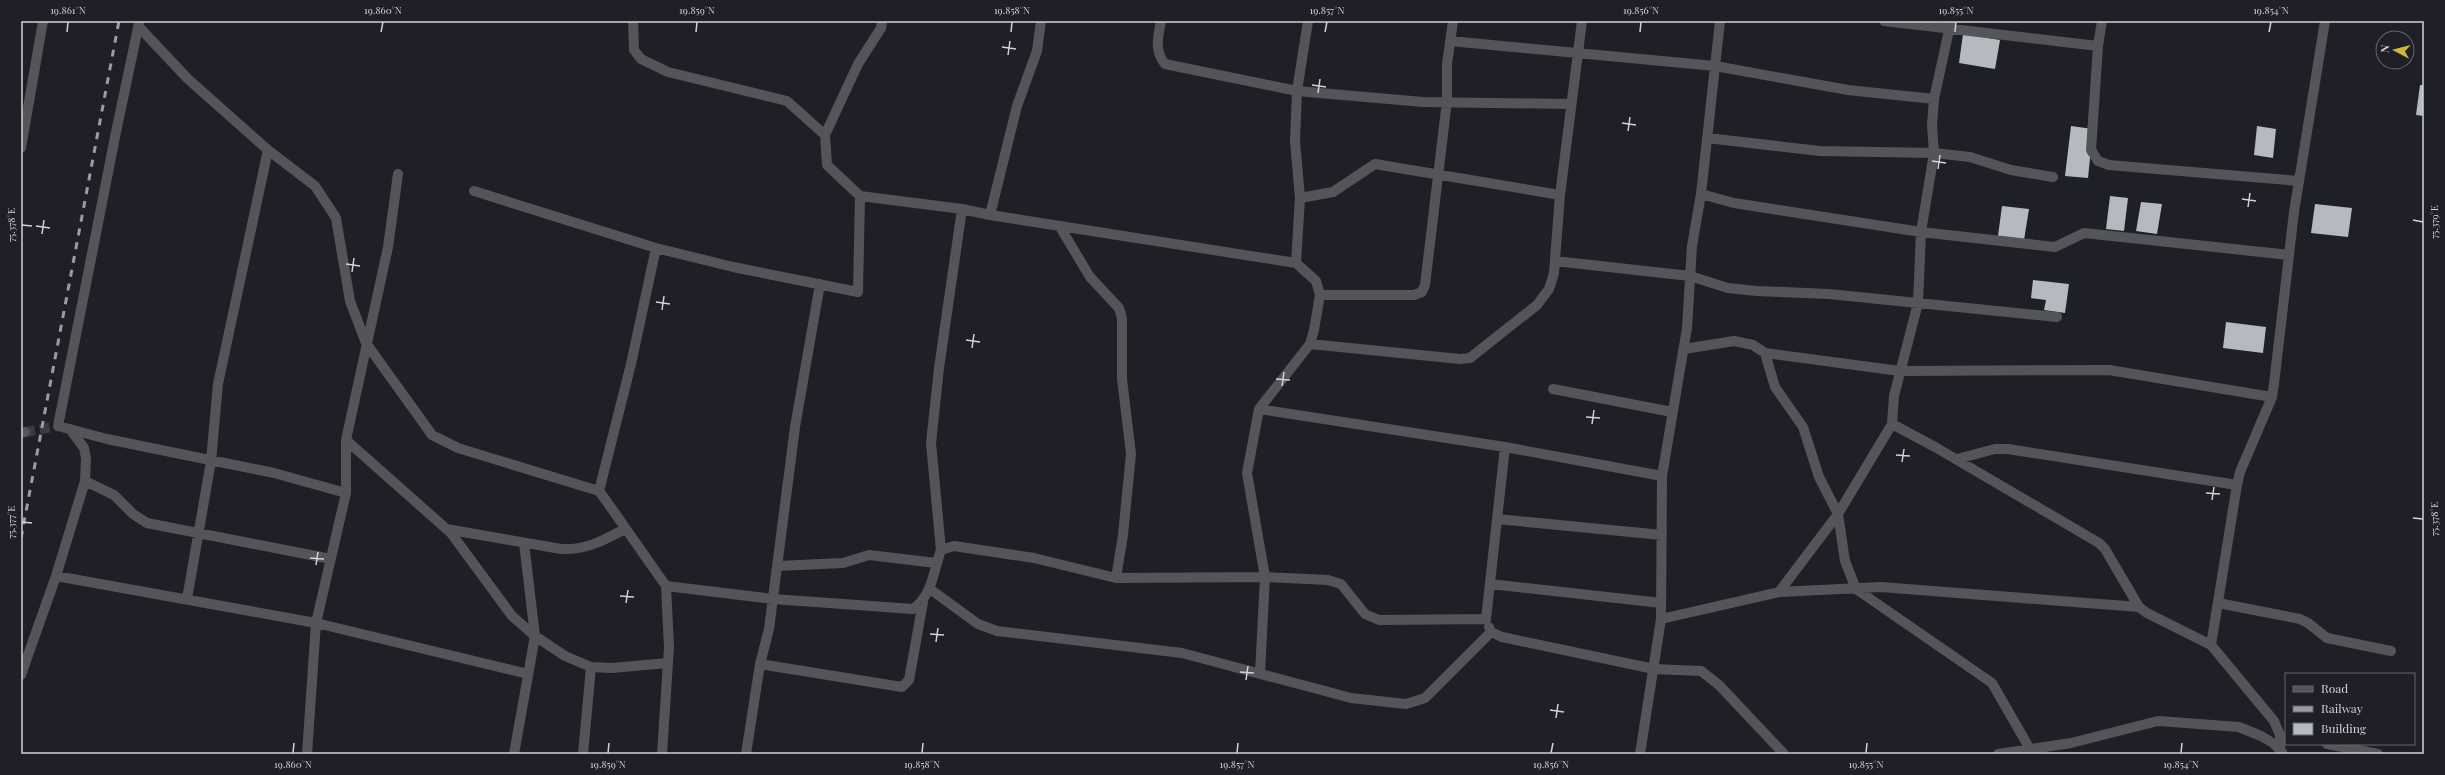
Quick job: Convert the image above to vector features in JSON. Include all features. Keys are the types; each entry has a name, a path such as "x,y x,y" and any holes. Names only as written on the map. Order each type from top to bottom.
{"street":[{"path":"21,148 44,21"},
{"path":"633,21 634,50 641,58 668,72 787,100 825,135"},
{"path":"882,21 881,28 858,64 825,135 827,165 860,196 962,209 1060,227 1296,263 1316,281 1320,295 1310,344 1259,409 1247,473 1265,577 1260,673"},
{"path":"990,215 1017,106 1037,51 1041,21"},
{"path":"1161,21 1157,42 1160,58 1165,64 1297,91 1423,102 1446,101 1570,104"},
{"path":"1296,263 1300,198 1295,141 1297,91 1308,21"},
{"path":"1320,295 1414,295 1422,292 1426,285 1446,101 1447,64 1453,21"},
{"path":"1310,344 1460,360 1470,358 1544,297 1554,273 1560,195 1570,104 1582,21"},
{"path":"1640,754 1661,619 1662,476 1684,348 1694,224 1701,194 1720,21"},
{"path":"1884,21 1951,24 2098,46"},
{"path":"2102,21 2098,46 2091,150 2098,161 2109,165 2299,181"},
{"path":"2211,645 2240,472 2272,398 2299,181 2325,21"},
{"path":"139,24 188,79 268,150 315,186 336,218 350,301 366,343 432,435 458,448 599,491 666,586 669,647 662,754"},
{"path":"139,24 114,139 58,426 211,461 274,473 346,493"},
{"path":"1779,592 1838,514 1892,424 1894,396 1918,303 1921,232 1934,153 1932,125 1934,99 1951,24"},
{"path":"1450,42 1716,66 1848,90 1934,99"},
{"path":"1707,138 1820,151 1934,153 1970,157 2011,170 2053,177"},
{"path":"187,599 197,532 211,461 218,384 268,150"},
{"path":"1300,198 1333,192 1375,164 1560,195"},
{"path":"307,754 316,623 346,493 346,440 388,248 398,174"},
{"path":"474,191 656,248 733,267 858,292 860,196"},
{"path":"1701,194 1734,203 1921,232 2055,247 2084,233 2289,256"},
{"path":"760,664 902,687 908,680 923,602 930,589 940,550 931,443 939,368 962,209"},
{"path":"1060,227 1090,277 1119,308 1122,318 1122,379 1131,454 1123,535 1116,578"},
{"path":"599,491 631,364 656,248"},
{"path":"1555,261 1690,276 1728,288 1757,291 1829,294 2057,317"},
{"path":"746,754 760,664 769,629 795,427 820,284"},
{"path":"1684,348 1734,341 1753,345 1764,353 1900,371 2109,370 2272,398"},
{"path":"1764,353 1775,387 1803,427 1818,477 1838,514 1845,561 1856,589 1992,683 2030,749"},
{"path":"1553,389 1672,412"},
{"path":"1259,409 1505,447 1662,476"},
{"path":"1892,424 2099,543 2105,549 2139,607 2147,614 2211,645 2274,720 2283,736 2282,752"},
{"path":"21,675 56,576 85,481 86,458 84,448 70,429"},
{"path":"346,440 446,528 460,543 512,616 535,636 565,656 591,667 612,668 667,663"},
{"path":"1505,447 1486,619 1491,632 1502,637 1654,669 1701,671 1719,685 1784,754"},
{"path":"1957,460 1995,449 2008,449 2237,485"},
{"path":"85,481 114,495 140,520 331,559"},
{"path":"1497,518 1662,535"},
{"path":"446,528 524,543 574,550 589,547 625,529"},
{"path":"514,754 535,636 524,543"},
{"path":"940,550 954,546 1034,558 1116,578 1265,577 1328,580 1341,584 1365,614 1379,620 1486,619"},
{"path":"778,566 843,563 870,555 936,563"},
{"path":"56,576 316,623 528,674"},
{"path":"1490,584 1661,603"},
{"path":"666,586 773,599 913,609 923,602"},
{"path":"1661,619 1779,592 1881,587 2139,607"},
{"path":"930,589 978,624 997,631 1182,653 1351,698 1406,704 1424,698 1491,632"},
{"path":"2218,603 2300,619 2308,623 2327,638 2391,651"},
{"path":"583,754 591,667"},
{"path":"1998,754 2071,743 2158,721 2239,728 2261,736 2282,752"},
{"path":"2332,745 2378,754"}],"building":[{"path":"1963,34 2000,40 1995,69 1959,63"},
{"path":"2420,85 2424,85 2424,116 2416,115"},
{"path":"2071,126 2093,129 2088,178 2065,176"},
{"path":"2257,126 2276,129 2273,158 2254,155"},
{"path":"2110,196 2128,198 2124,231 2106,229"},
{"path":"2141,202 2162,204 2157,234 2136,231"},
{"path":"2315,204 2352,208 2348,237 2311,233"},
{"path":"2002,206 2029,209 2024,240 1998,236"},
{"path":"2033,280 2069,284 2065,313 2044,310 2046,300 2031,298"},
{"path":"2226,322 2266,327 2263,353 2223,348"}],"tunnel":[{"path":"25,432 58,426"}],"railway":[{"path":"21,538 119,21"}]}
